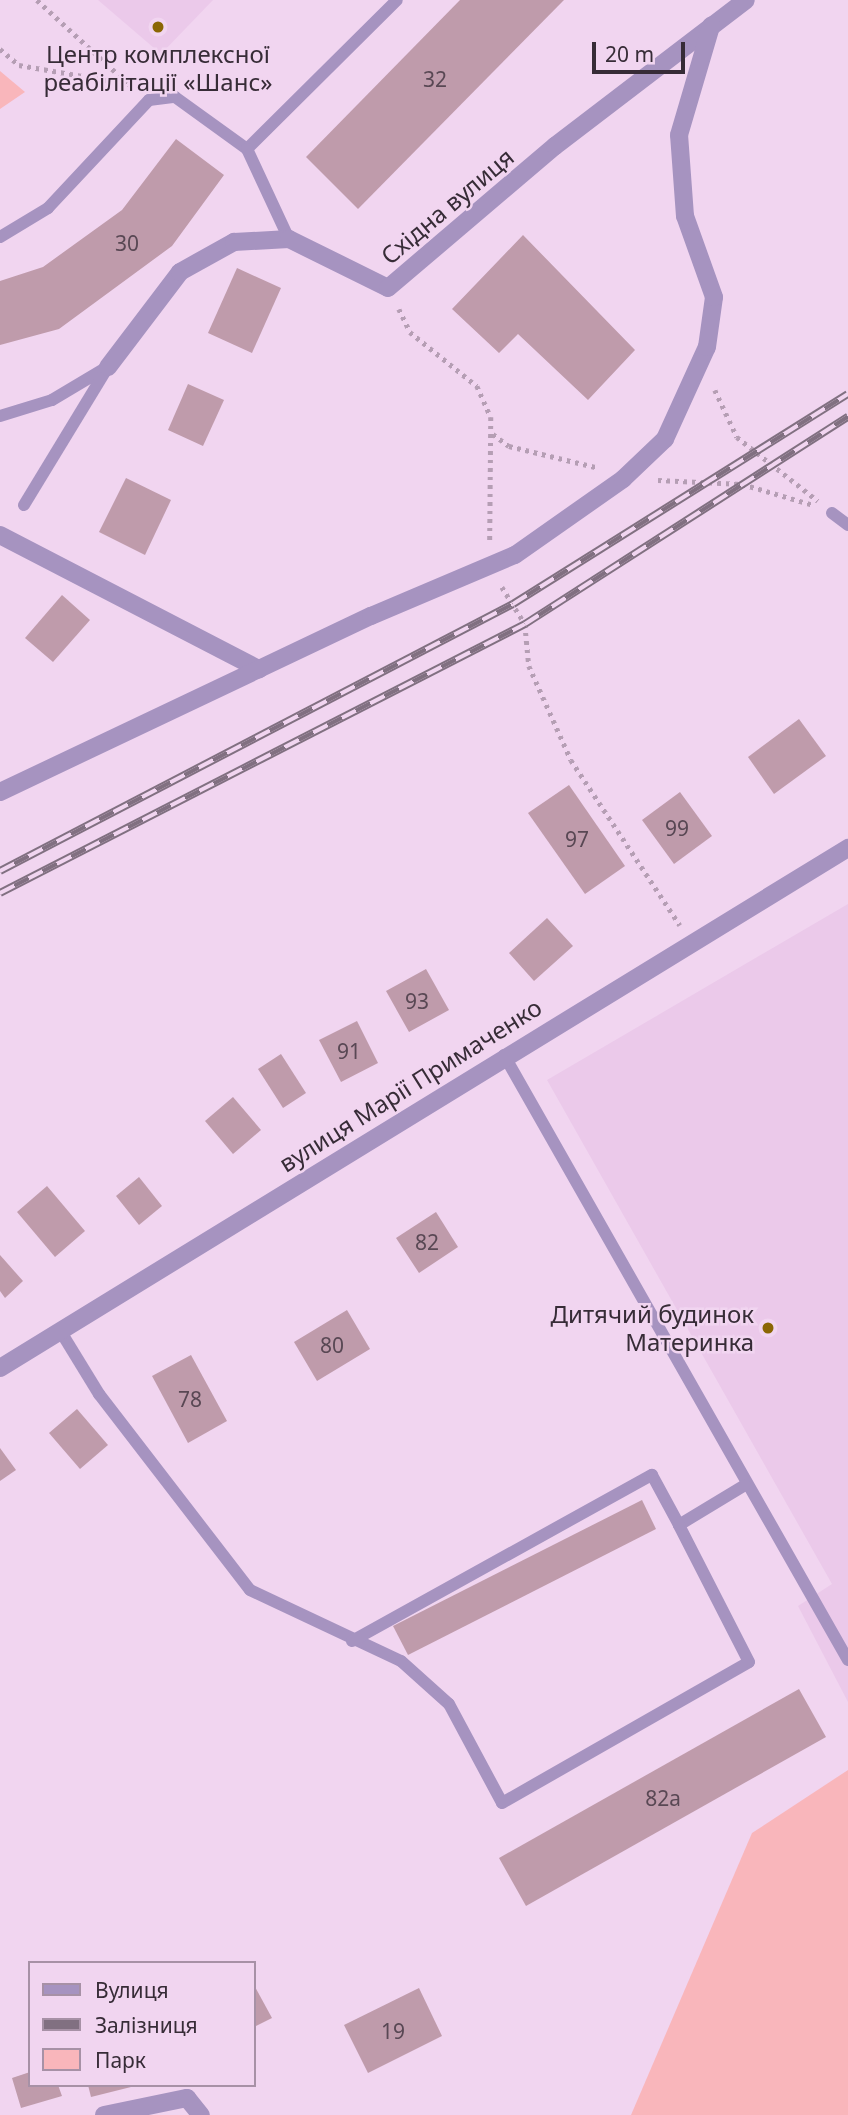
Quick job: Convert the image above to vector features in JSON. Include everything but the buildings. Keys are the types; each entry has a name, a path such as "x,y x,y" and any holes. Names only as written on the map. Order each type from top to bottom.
{"street":[{"name":"Східна вулиця","path":"107,367 180,272 234,242 289,239 388,288 555,146 746,0"},
{"path":"0,792 259,669 489,568 623,479 665,439 708,347 714,297 685,216 679,135 712,26"},
{"path":"0,535 259,669"},
{"name":"вулиця Марії Примаченко","path":"0,1368 691,940 848,848"},
{"path":"104,2115 187,2098 201,2115"}],"lane":[{"path":"247,149 397,0"},
{"path":"0,237 47,208 149,100 174,97 247,149 289,239"},
{"path":"0,416 52,400 107,367"},
{"path":"24,505 107,367"},
{"path":"832,513 848,525"},
{"path":"504,1055 745,1485 848,1660"},
{"path":"61,1332 99,1394 250,1590 352,1641 401,1661 449,1704 502,1803 749,1662 652,1475 352,1641"},
{"path":"679,1525 745,1485"}],"path":[{"path":"0,49 19,65 128,84 37,0"},
{"path":"388,288 411,332 477,386 491,417 489,568 525,624 529,666 571,760 691,940"},
{"path":"708,347 716,398 737,437 832,513"}],"shaded area":[{"name":"Центр комплексної реабілітації «Шанс»","path":"98,0 213,0 161,54"},
{"name":"Дитячий будинок Материнка","path":"848,904 848,1702 798,1606 832,1584 547,1080"}],"green space":[{"path":"0,71 25,92 0,109"},
{"path":"848,1770 848,2115 631,2115 752,1833"}],"railway":[{"path":"0,871 513,604 848,394"},
{"path":"0,893 525,624 848,417"}],"place":[{"name":"Центр комплексної реабілітації «Шанс»","path":"158,27"},
{"name":"Дитячий будинок Материнка","path":"768,1328"}]}
